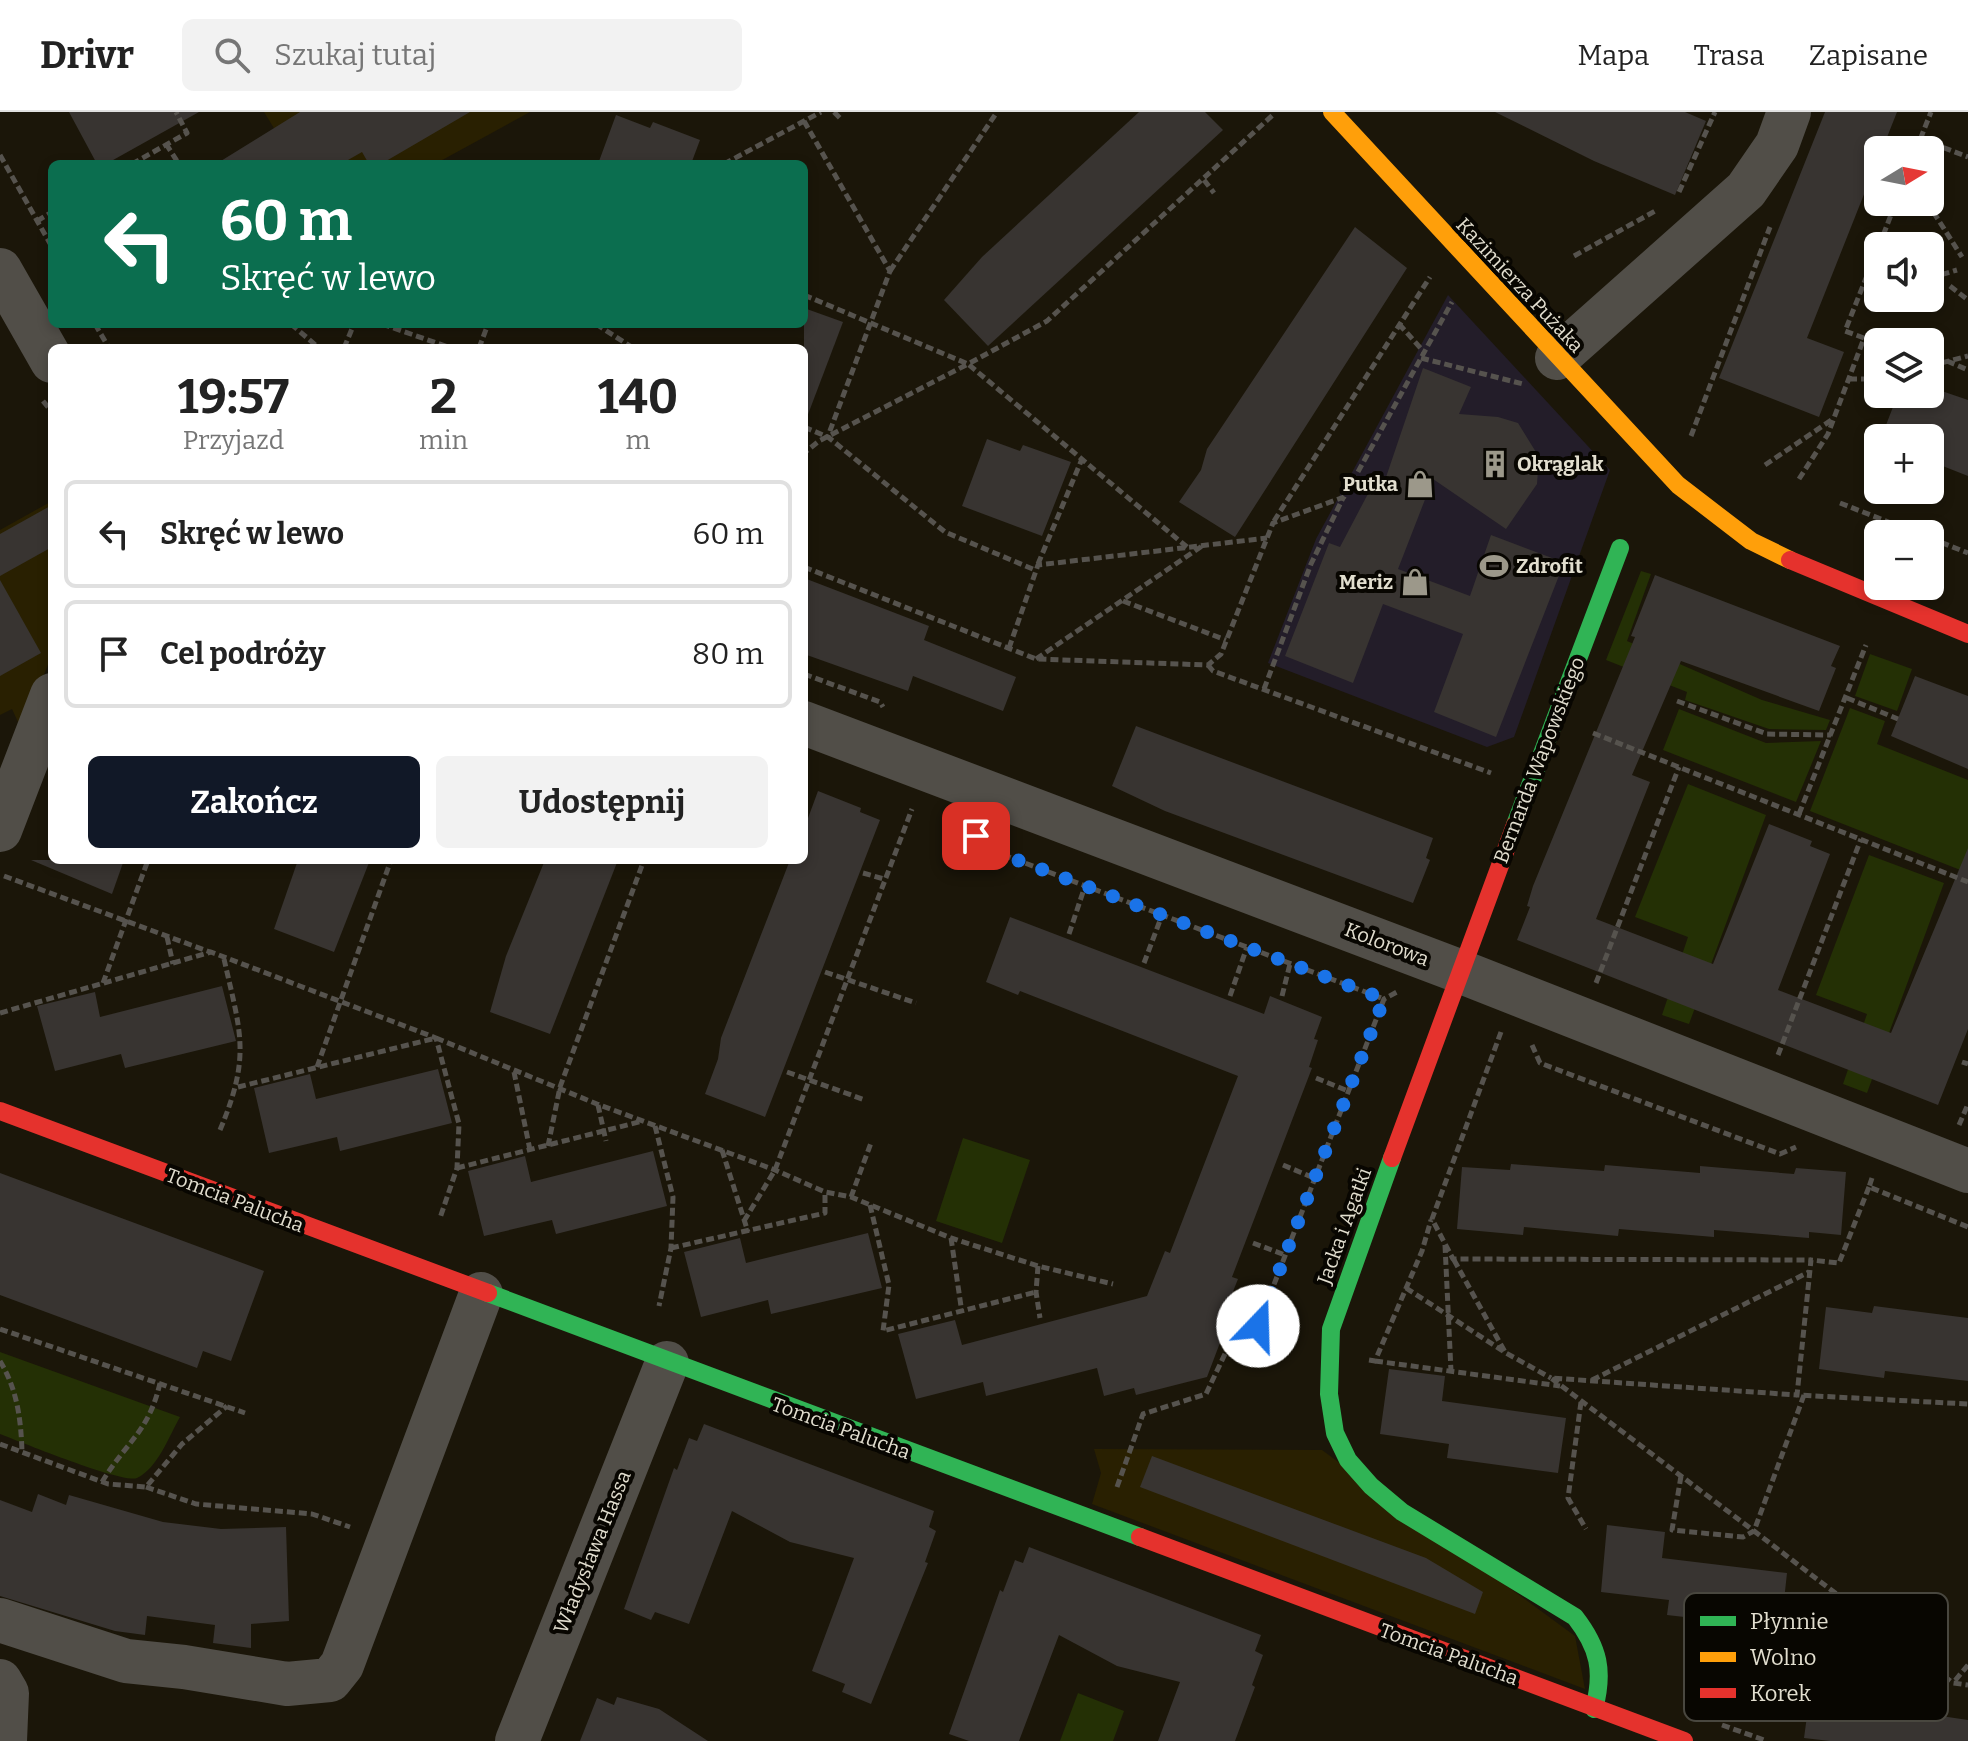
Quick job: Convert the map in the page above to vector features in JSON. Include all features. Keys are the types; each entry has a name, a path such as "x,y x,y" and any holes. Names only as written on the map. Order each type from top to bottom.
{"street":[{"name":"Kazimierza Pużaka","path":"1332,112 1543,371 1678,485 1751,541 1968,634"},
{"path":"1543,371 1746,190 1777,145 1789,112"},
{"path":"0,270 48,354"},
{"name":"Bernarda Wapowskiego","path":"1459,971 1620,548"},
{"path":"0,830 48,705"},
{"name":"Kolorowa","path":"808,725 1459,971 1968,1171"},
{"name":"Jacka i Agatki","path":"1459,971 1331,1329 1328,1383 1335,1435 1349,1465 1370,1487 1411,1517 1575,1617 1593,1639 1600,1657 1602,1683 1594,1709"},
{"name":"Tomcia Palucha","path":"0,1111 481,1294 1684,1741"},
{"path":"0,1620 126,1661 287,1684 330,1680 342,1665 481,1294"},
{"name":"Władysława Hassa","path":"517,1741 667,1363"},
{"path":"0,1681 7,1693 5,1741"}],"path":[{"path":"139,160 187,133 176,112"},
{"path":"731,160 821,112"},
{"path":"834,112 842,120"},
{"path":"828,437 890,271 997,112"},
{"path":"1676,199 1715,112"},
{"path":"1922,136 1931,112"},
{"path":"808,450 1047,321 1275,113"},
{"path":"804,121 890,271"},
{"path":"166,144 176,160"},
{"path":"1944,148 1968,157"},
{"path":"0,155 48,240"},
{"path":"1204,180 1214,193"},
{"path":"1574,256 1663,206"},
{"path":"37,221 48,214"},
{"path":"1691,436 1774,215"},
{"path":"1936,216 1962,257"},
{"path":"808,569 1036,659 1208,665 1221,654 1273,523 1434,269"},
{"path":"1944,274 1957,270"},
{"path":"1799,479 1834,419 1864,338 1845,331 1864,283"},
{"path":"1950,286 1968,300"},
{"path":"1264,689 1311,564 1344,497 1457,294"},
{"path":"808,297 968,364 1187,547"},
{"path":"1399,324 1423,355 1543,371"},
{"path":"296,328 314,344"},
{"path":"394,328 440,344"},
{"path":"602,328 627,344"},
{"path":"1944,362 1968,356"},
{"path":"1947,361 1968,370"},
{"path":"1849,379 1864,379"},
{"path":"1765,465 1834,419"},
{"path":"808,429 828,437 945,532 1037,568 1267,538"},
{"path":"1008,648 1082,458"},
{"path":"1273,523 1344,497"},
{"path":"1840,503 1883,520"},
{"path":"1944,544 1968,553"},
{"path":"1036,659 1203,545"},
{"path":"1122,600 1226,640"},
{"path":"1799,814 1866,645"},
{"path":"1208,665 1213,671 1501,777"},
{"path":"1847,698 1898,719"},
{"path":"1677,701 1767,734 1831,735"},
{"path":"1592,733 1968,882"},
{"path":"1590,996 1679,767"},
{"path":"899,804 924,814"},
{"path":"744,1221 775,1170 912,809"},
{"path":"968,833 988,849 1384,999 1258,1326 1241,1320 1206,1394 1143,1414 1114,1494"},
{"path":"1773,1068 1861,839"},
{"path":"103,984 147,864"},
{"path":"317,1068 390,864"},
{"path":"548,1146 560,1087 643,864"},
{"path":"863,873 884,879"},
{"path":"4,876 436,1038 825,1192 851,1197 951,1238 1038,1266 1113,1284"},
{"path":"1069,934 1085,886"},
{"path":"1144,963 1162,915"},
{"path":"167,937 173,964"},
{"path":"1230,996 1247,947"},
{"path":"0,1013 211,952"},
{"path":"220,1130 238,1087 242,1041 223,958"},
{"path":"1282,996 1290,964"},
{"path":"825,972 916,1003"},
{"path":"1375,1361 1406,1288 1500,1032 1511,1037"},
{"path":"238,1087 436,1038"},
{"path":"436,1038 459,1124 457,1168 440,1218"},
{"path":"1523,1041 1535,1046 1540,1063 1780,1154 1808,1142"},
{"path":"514,1071 530,1150"},
{"path":"787,1072 865,1100"},
{"path":"1316,1078 1348,1091"},
{"path":"597,1104 606,1141"},
{"path":"457,1168 644,1121"},
{"path":"655,1125 673,1197 671,1248 659,1306"},
{"path":"851,1197 871,1143"},
{"path":"722,1150 748,1232"},
{"path":"1283,1165 1314,1178"},
{"path":"1453,1259 1811,1260 1839,1263 1876,1167"},
{"path":"1869,1187 1968,1227"},
{"path":"671,1248 825,1213 825,1192"},
{"path":"870,1205 889,1285 883,1331 1036,1292"},
{"path":"1432,1219 1506,1353"},
{"path":"951,1238 962,1313"},
{"path":"1253,1243 1285,1255"},
{"path":"1445,1244 1451,1371"},
{"path":"1681,1476 1672,1530 1743,1537 1754,1531 1801,1395 1811,1260"},
{"path":"1038,1266 1036,1292 1040,1318"},
{"path":"1591,1380 1810,1271"},
{"path":"1406,1288 1506,1353 1551,1378 1835,1593"},
{"path":"0,1329 245,1413"},
{"path":"1330,1353 1562,1386"},
{"path":"0,1361 12,1382 21,1424 22,1452"},
{"path":"1534,1369 1534,1382"},
{"path":"1551,1378 1968,1404"},
{"path":"102,1482 113,1461 146,1426 160,1383"},
{"path":"1581,1401 1568,1498 1586,1529"},
{"path":"146,1487 182,1444 227,1406"},
{"path":"0,1444 102,1482 146,1487 196,1504 312,1514 357,1530"},
{"path":"1952,1682 1968,1665"},
{"path":"1948,1679 1952,1682"},
{"path":"1948,1682 1968,1685"}],"shaded area":[{"path":"264,112 530,112 442,160 294,160"},
{"path":"1448,295 1610,470 1514,737 1487,747 1268,663 1316,539"},
{"path":"48,503 48,665 24,723 18,722 12,709 0,715 0,530"},
{"path":"1094,1449 1322,1450 1575,1636 1585,1689 1092,1504 1101,1473"}],"green space":[{"path":"1641,571 1651,574 1627,641 1762,700 1830,720 1826,730 1769,729 1685,700 1687,692 1606,660"},
{"path":"1870,654 1912,669 1897,711 1855,696"},
{"path":"1850,708 1885,721 1877,744 1968,780 1968,873 1810,811"},
{"path":"1679,709 1766,743 1821,741 1796,802 1663,750"},
{"path":"1688,784 1766,815 1689,1024 1662,1015 1688,937 1635,917"},
{"path":"1869,855 1944,883 1867,1093 1843,1084 1867,1014 1816,995"},
{"path":"963,1138 1030,1160 1002,1243 936,1221"},
{"path":"0,1352 180,1417 157,1459 137,1478 113,1475 71,1461 0,1434"},
{"path":"1078,1693 1124,1711 1113,1741 1060,1741"}],"building":[{"path":"69,112 199,112 113,160 95,160"},
{"path":"300,112 470,112 388,160 367,160 362,152 348,160 222,160"},
{"path":"1139,112 1205,112 1223,130 988,346 944,300 982,257"},
{"path":"1495,112 1685,112 1706,121 1675,195 1594,161"},
{"path":"1825,112 1897,112 1888,136 1864,136 1864,194 1807,338 1844,352 1819,417 1719,378"},
{"path":"616,115 650,128 653,122 700,140 692,160 599,160"},
{"path":"1355,227 1407,268 1235,537 1179,502 1201,470 1207,449"},
{"path":"808,309 843,322 808,414 808,344 804,344"},
{"path":"1423,368 1471,387 1459,414 1498,417 1518,423 1539,457 1537,484 1506,529 1433,479 1398,569 1470,596 1491,535 1560,561 1556,571 1560,573 1496,737 1434,712 1463,634 1383,604 1353,683 1285,656 1329,543 1340,547 1371,488 1381,492"},
{"path":"1944,392 1968,400 1968,476 1944,467 1944,424 1886,424 1893,408 1944,408"},
{"path":"987,439 1020,451 1023,445 1071,462 1042,536 962,506"},
{"path":"48,507 48,549 0,576 0,534"},
{"path":"1655,575 1840,646 1831,666 1836,668 1819,711 1681,661 1632,775 1650,782 1596,919 1713,964 1769,824 1812,841 1810,846 1830,854 1778,990 1891,1033 1968,848 1968,1029 1938,1105 1517,940 1530,907 1527,906 1533,886 1635,637 1631,636"},
{"path":"0,580 41,653 0,676"},
{"path":"808,580 929,626 924,640 1016,677 1003,711 913,676 908,691 808,655"},
{"path":"1915,676 1968,696 1968,769 1891,736"},
{"path":"1136,726 1433,838 1426,858 1430,860 1413,903 1165,811 1112,786"},
{"path":"818,791 861,808 860,812 880,820 765,1117 705,1094 718,1059 721,1038 788,864 808,864 808,818"},
{"path":"31,860 48,860 48,864 123,864 112,894"},
{"path":"297,864 368,864 334,952 274,929"},
{"path":"543,864 616,864 550,1034 490,1012 506,956"},
{"path":"1010,917 1264,1014 1270,996 1322,1017 1314,1039 1318,1040 1309,1067 1312,1068 1232,1277 1238,1279 1220,1324 1226,1327 1207,1377 1136,1395 1134,1388 1104,1396 1097,1368 986,1396 983,1382 916,1399 898,1334 955,1320 962,1345 1147,1296 1165,1251 1170,1253 1238,1076 1020,991 1018,995 986,982"},
{"path":"222,986 236,1041 125,1068 121,1054 55,1071 37,1006 95,992 100,1017"},
{"path":"438,1069 452,1123 340,1151 337,1137 269,1153 254,1088 310,1074 316,1099"},
{"path":"653,1151 667,1206 556,1234 552,1220 484,1236 468,1171 525,1156 531,1182"},
{"path":"1511,1164 1604,1171 1605,1165 1700,1173 1700,1166 1794,1174 1796,1168 1846,1172 1841,1235 1809,1232 1809,1238 1714,1230 1714,1237 1619,1229 1618,1236 1524,1227 1523,1235 1457,1229 1462,1167 1510,1170"},
{"path":"0,1173 264,1271 231,1361 203,1351 197,1368 0,1295"},
{"path":"868,1233 882,1288 771,1314 768,1300 701,1317 684,1252 740,1238 746,1263"},
{"path":"1874,1306 1968,1318 1968,1381 1885,1371 1884,1378 1819,1369 1826,1307 1872,1313"},
{"path":"1389,1369 1445,1376 1442,1401 1566,1418 1558,1473 1447,1458 1449,1444 1380,1434"},
{"path":"704,1424 934,1511 929,1527 936,1531 925,1562 928,1563 871,1704 842,1692 845,1684 812,1671 854,1558 790,1542 732,1511 689,1624 655,1612 651,1620 624,1609 674,1468 677,1470 689,1438 697,1441"},
{"path":"1152,1456 1426,1558 1483,1592 1475,1614 1140,1487"},
{"path":"38,1494 66,1505 69,1495 163,1522 221,1529 286,1527 289,1621 251,1624 251,1648 213,1643 215,1625 147,1616 145,1635 115,1631 0,1596 0,1500 32,1512"},
{"path":"1607,1525 1665,1532 1662,1558 1787,1573 1785,1593 1684,1593 1684,1617 1667,1615 1669,1600 1601,1592"},
{"path":"1029,1547 1261,1635 1255,1651 1263,1655 1235,1741 1158,1741 1180,1682 1117,1666 1059,1635 1019,1741 969,1741 949,1734 1000,1590 1003,1592 1015,1560 1023,1563"},
{"path":"617,1697 659,1709 708,1741 580,1741 597,1698 614,1705"},
{"path":"1948,1717 1968,1720 1968,1741 1830,1741 1804,1738 1806,1721 1948,1721"}],"traffic: fast":[{"path":"1515,825 1620,548"},
{"path":"1392,1158 1331,1329 1329,1394 1335,1433 1348,1460 1371,1486 1402,1512 1575,1617 1590,1639 1597,1660 1599,1683 1594,1709"},
{"path":"488,1293 1140,1537"}],"traffic: slow":[{"path":"1332,112 1678,485 1751,541 1790,560"}],"traffic: jam":[{"path":"1790,560 1968,634"},
{"path":"1392,1158 1515,825"},
{"path":"0,1111 488,1293"},
{"path":"1140,1537 1684,1741"}],"place":[{"name":"Okrąglak","path":"1495,464"},
{"name":"Putka","path":"1420,484"},
{"name":"Zdrofit","path":"1494,566"},
{"name":"Meriz","path":"1415,582"}],"route":[{"path":"976,836 988,849 1384,999 1258,1326"}]}
